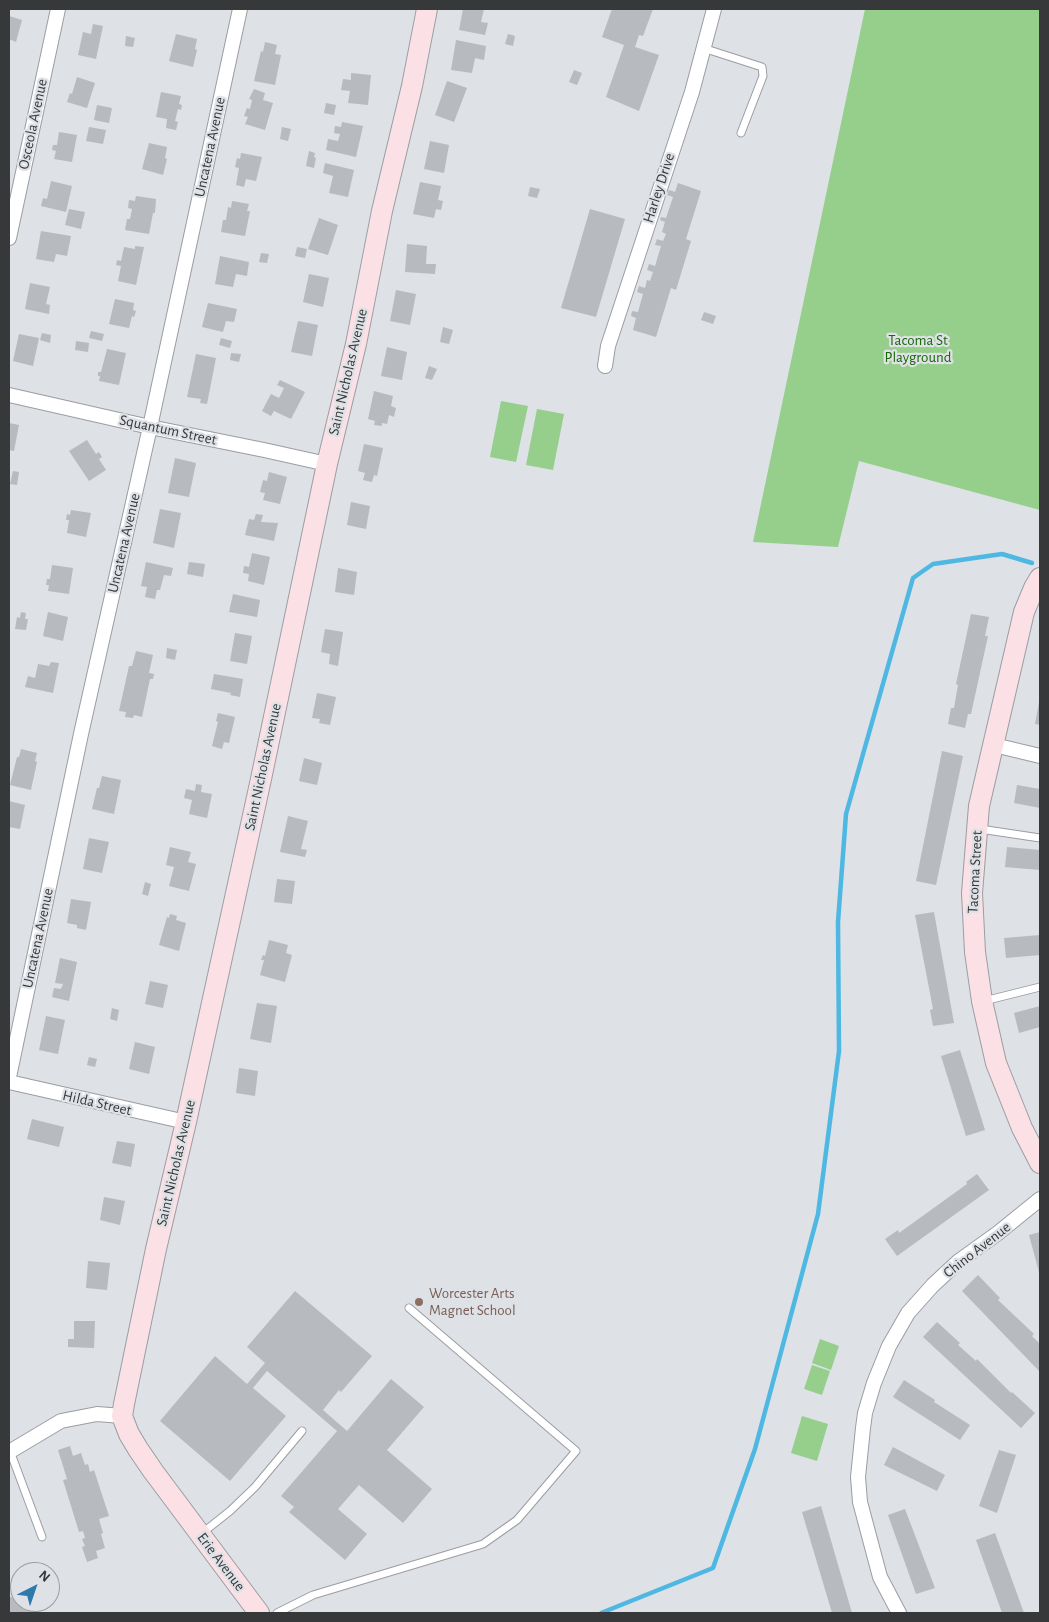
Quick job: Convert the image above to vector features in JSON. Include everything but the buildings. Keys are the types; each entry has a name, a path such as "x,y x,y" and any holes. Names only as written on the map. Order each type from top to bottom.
{"street":[{"name":"Osceola Avenue","path":"9,238 58,9"},
{"name":"Saint Nicholas Avenue","path":"122,1416 127,1383 137,1346 156,1249 186,1122 327,464 356,344 382,211 412,86 427,9"},
{"name":"Harley Drive","path":"605,366 608,346 692,92 714,9"},
{"name":"Uncatena Avenue","path":"9,1077 81,734 150,427 235,10"},
{"name":"Squantum Street","path":"9,394 150,427 327,464"},
{"name":"Tacoma Street","path":"1040,578 1024,612 979,806 972,892 975,952 982,1001 996,1063 1022,1128 1040,1163"},
{"path":"994,744 1040,756"},
{"name":"Hilda Street","path":"9,1082 186,1122"},
{"name":"Chino Avenue","path":"899,1613 880,1577 860,1502 858,1476 863,1428 874,1383 889,1346 908,1313 933,1285 959,1261 998,1234 1040,1199"},
{"path":"9,1451 61,1421 97,1414 122,1416"},
{"name":"Erie Avenue","path":"122,1416 129,1434 138,1449 259,1613"}],"lane":[{"path":"703,48 762,66 764,76 741,133"},
{"path":"977,828 1040,838"},
{"path":"982,1001 1040,987"},
{"path":"277,1613 313,1595 483,1544 517,1520 576,1451 409,1308"},
{"path":"200,1534 230,1511 255,1487 302,1431"},
{"path":"9,1451 42,1537"}],"green space":[{"name":"Tacoma St Playground","path":"865,9 1040,9 1040,510 859,461 838,547 753,542"},
{"path":"501,401 528,406 516,462 490,457"},
{"path":"537,409 564,414 553,470 526,465"},
{"path":"820,1339 839,1346 831,1370 812,1363"},
{"path":"812,1365 830,1371 822,1395 804,1389"},
{"path":"802,1416 828,1424 817,1461 791,1453"}],"waterway":[{"path":"601,1613 713,1568 755,1449 818,1214 839,1051 838,922 846,814 913,578 933,564 1002,554 1032,563"}],"place":[{"name":"Worcester Arts Magnet School","path":"419,1302"}]}
